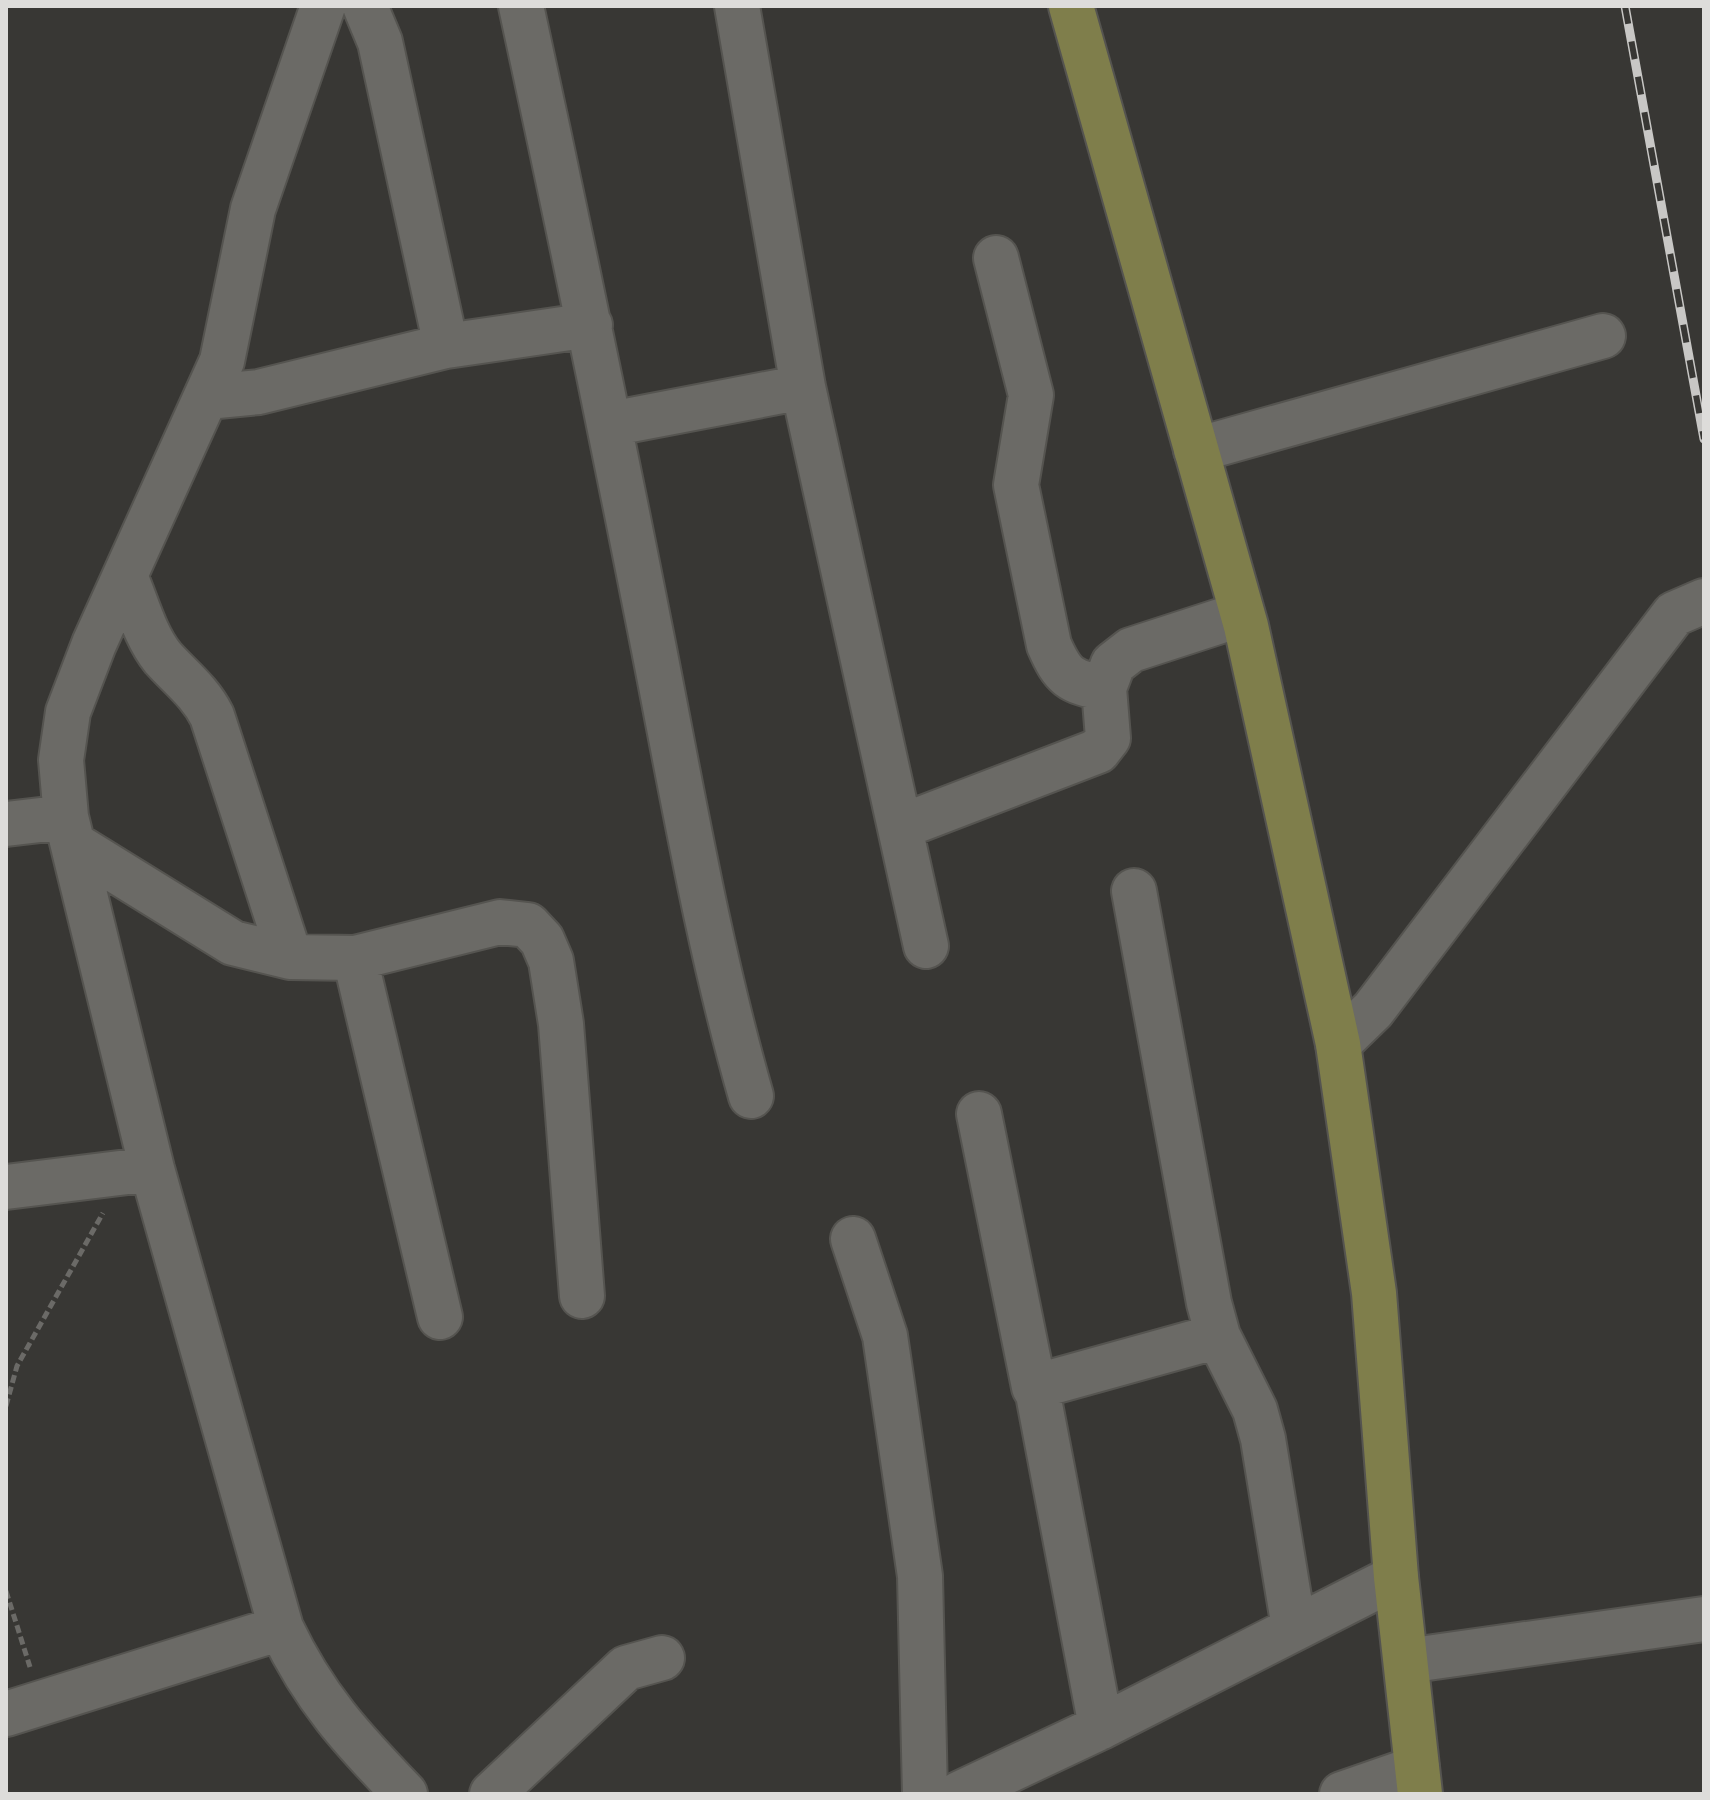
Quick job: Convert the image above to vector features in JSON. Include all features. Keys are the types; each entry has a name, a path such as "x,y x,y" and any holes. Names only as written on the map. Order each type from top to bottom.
{"main road":[{"path":"1071,6 1242,614 1338,1044 1374,1293 1396,1577 1418,1781"}],"street":[{"path":"365,6 380,42 446,346"},
{"path":"521,6 590,325 709,927 730,1022 751,1096"},
{"path":"737,6 803,387 926,946"},
{"path":"309,14 260,183 222,361 94,644 68,712 61,760 70,830 139,1171 281,1628 301,1671 320,1701 405,1794"},
{"path":"996,258 1031,395 1016,485 1049,645 1060,669 1077,683 1104,688"},
{"path":"207,397 259,392 446,346 590,325"},
{"path":"1196,450 1603,336"},
{"path":"610,424 803,387"},
{"path":"126,578 152,640 163,657 202,697 212,716 290,957"},
{"path":"1338,1044 1373,1010 1674,614 1704,601"},
{"path":"900,827 1098,751 1108,738 1104,688 1113,664 1131,650 1242,614"},
{"path":"6,824 70,830 233,943 290,957 355,958 500,922 528,925 542,940 551,961 561,1024 582,1296"},
{"path":"1134,891 1197,1251 1218,1336 1255,1410 1263,1439 1294,1628"},
{"path":"355,958 440,1317"},
{"path":"979,1114 1041,1409 1101,1727"},
{"path":"6,1187 139,1171"},
{"path":"853,1239 885,1336 920,1576 925,1794"},
{"path":"1034,1387 1218,1336"},
{"path":"959,1794 1101,1727 1396,1577"},
{"path":"1406,1661 1704,1619"},
{"path":"24,1709 281,1628"},
{"path":"492,1794 626,1668 662,1658"},
{"path":"1342,1794 1418,1781"}],"path":[{"path":"6,1406 17,1366 139,1171"},
{"path":"6,1367 17,1366"},
{"path":"6,1591 24,1709"}],"railway":[{"path":"1625,6 1704,439"}]}
